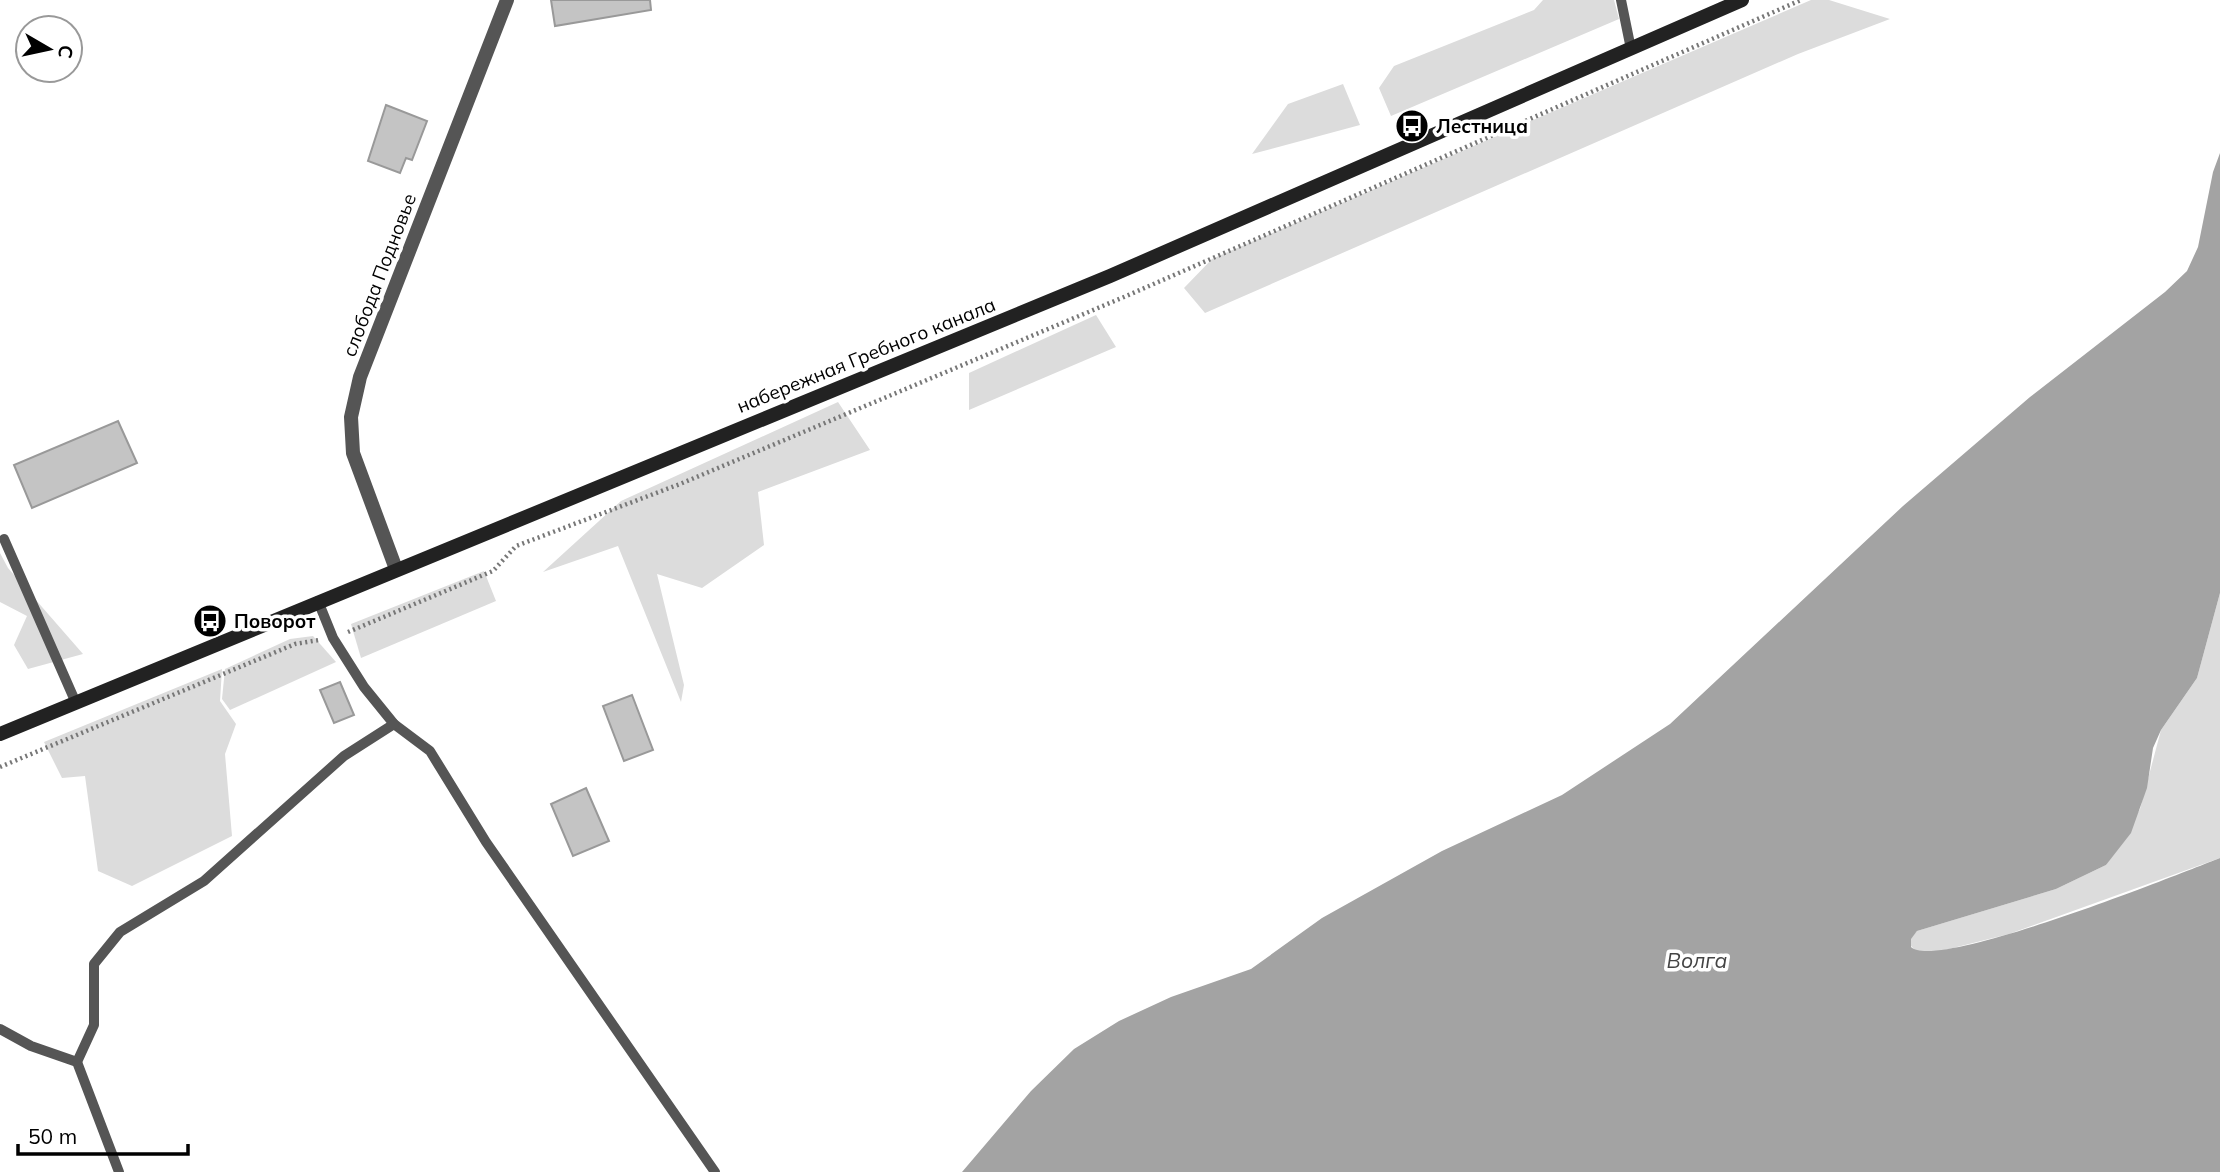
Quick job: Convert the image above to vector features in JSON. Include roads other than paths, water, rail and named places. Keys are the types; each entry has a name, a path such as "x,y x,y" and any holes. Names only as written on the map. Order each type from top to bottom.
{"street":[{"name":"слобода Подновье","path":"396,569 353,453 351,417 360,377 507,0"},
{"name":"набережная Гребного канала","path":"0,734 1110,276 1742,0"}],"lane":[{"path":"1621,0 1631,49"},
{"path":"4,538 76,703"},
{"path":"318,601 333,638 364,687 394,724 430,751 486,842 715,1172"},
{"path":"119,1172 77,1062 94,1025 94,964 120,932 204,881 344,756 394,724"},
{"path":"0,1029 31,1046 77,1062"}],"water":[{"name":"Волга","path":"2220,153 2220,593 2197,678 2161,730 2153,748 2147,788 2131,833 2106,865 2056,889 1917,931 1911,939 1911,947 1930,951 1964,946 2009,934 2111,900 2220,858 2220,1172 962,1172 1031,1091 1074,1049 1119,1021 1171,997 1251,969 1322,918 1442,851 1562,795 1670,724 1903,506 2030,397 2165,292 2187,271 2198,247 2213,172"}],"place":[{"name":"Лестница","path":"1412,126"},
{"name":"Поворот","path":"210,621"}]}
